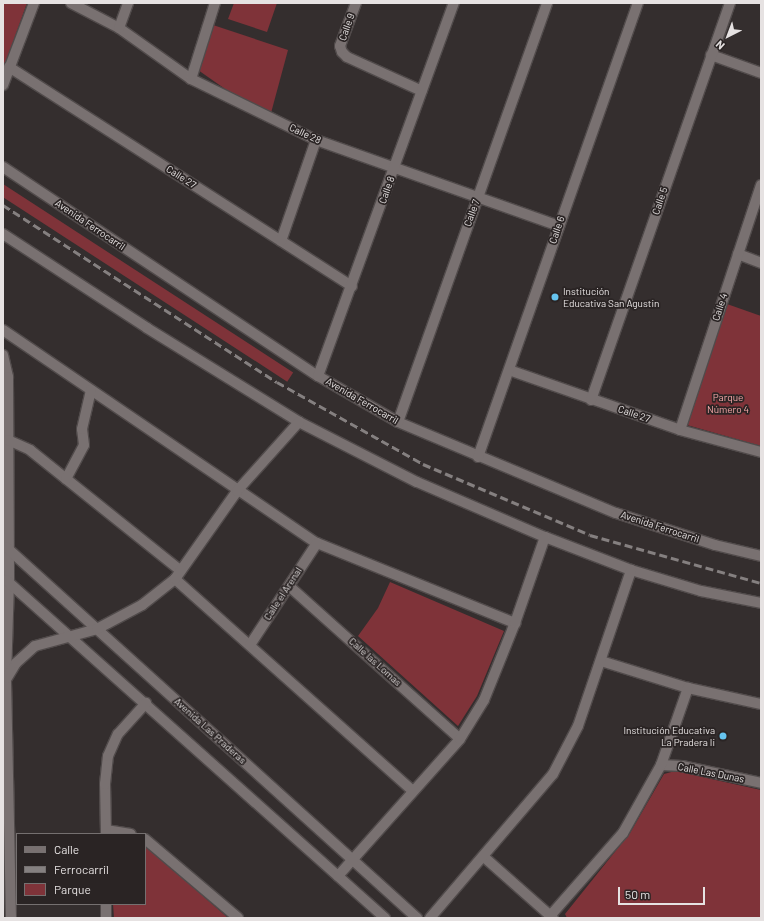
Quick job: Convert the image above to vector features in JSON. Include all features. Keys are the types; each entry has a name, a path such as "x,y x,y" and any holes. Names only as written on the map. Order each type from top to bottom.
{"street":[{"path":"3,85 34,3"},
{"name":"Calle 28","path":"71,3 119,28 191,79 316,140 558,226"},
{"path":"119,28 128,3"},
{"path":"191,79 215,3"},
{"name":"Calle 9","path":"356,3 340,46 342,52 347,57 422,91"},
{"name":"Calle 8","path":"318,376 454,3"},
{"name":"Calle 7","path":"398,422 547,3"},
{"name":"Calle 6","path":"478,457 558,226 638,3"},
{"name":"Calle 5","path":"591,400 730,3"},
{"path":"711,55 761,73"},
{"name":"Calle 27","path":"9,67 352,286"},
{"path":"281,241 316,140"},
{"name":"Avenida Ferrocarril","path":"3,167 318,376 398,422 478,457 616,513 715,545 761,556"},
{"name":"Calle 4","path":"680,430 761,185"},
{"path":"3,234 147,328 299,422 417,482 545,537 631,570 701,591 761,603"},
{"path":"738,254 761,263"},
{"path":"3,330 237,491 317,543 515,623"},
{"path":"3,355 8,377 6,680 11,918"},
{"name":"Calle 27","path":"509,370 680,430 761,452"},
{"path":"66,479 84,445 82,429 91,390"},
{"path":"6,680 16,664 28,651 69,635 97,629 142,605 178,575 237,491 299,422"},
{"path":"8,440 30,450 178,575 250,645 412,790"},
{"path":"338,876 412,790 460,739 484,700 515,623 545,537"},
{"name":"Calle el Arenal","path":"250,645 317,543"},
{"name":"Avenida Las Praderas","path":"6,547 417,918"},
{"path":"430,918 484,857 553,774 578,726 631,570"},
{"path":"6,580 146,703 385,918"},
{"name":"Calle las Lomas","path":"289,586 460,739"},
{"path":"601,661 688,688 761,704"},
{"path":"484,857 552,917 623,833 661,765 688,688"},
{"path":"118,833 106,832 105,784 108,756 118,734 146,703"},
{"name":"Calle Las Dunas","path":"661,765 682,766 761,782"},
{"path":"146,840 238,918"},
{"path":"106,905 106,918"}],"green space":[{"path":"3,3 27,3 3,70"},
{"path":"234,3 277,3 267,32 228,19"},
{"path":"213,25 288,50 271,113 228,91 198,70"},
{"path":"3,184 293,372 287,382 3,197"},
{"name":"Parque Número 4","path":"727,304 761,316 761,446 687,425"},
{"path":"390,582 504,631 477,696 458,726 358,636 378,608"},
{"path":"675,771 761,790 761,918 567,918 565,914 630,833 664,774"},
{"path":"146,846 228,918 114,918 113,905 146,905"}],"railway":[{"path":"3,205 277,382 423,464 590,535 761,583"}],"place":[{"name":"Institución Educativa San Agustin","path":"555,297"},
{"name":"Institución Educativa La Pradera Ii","path":"723,736"}]}
